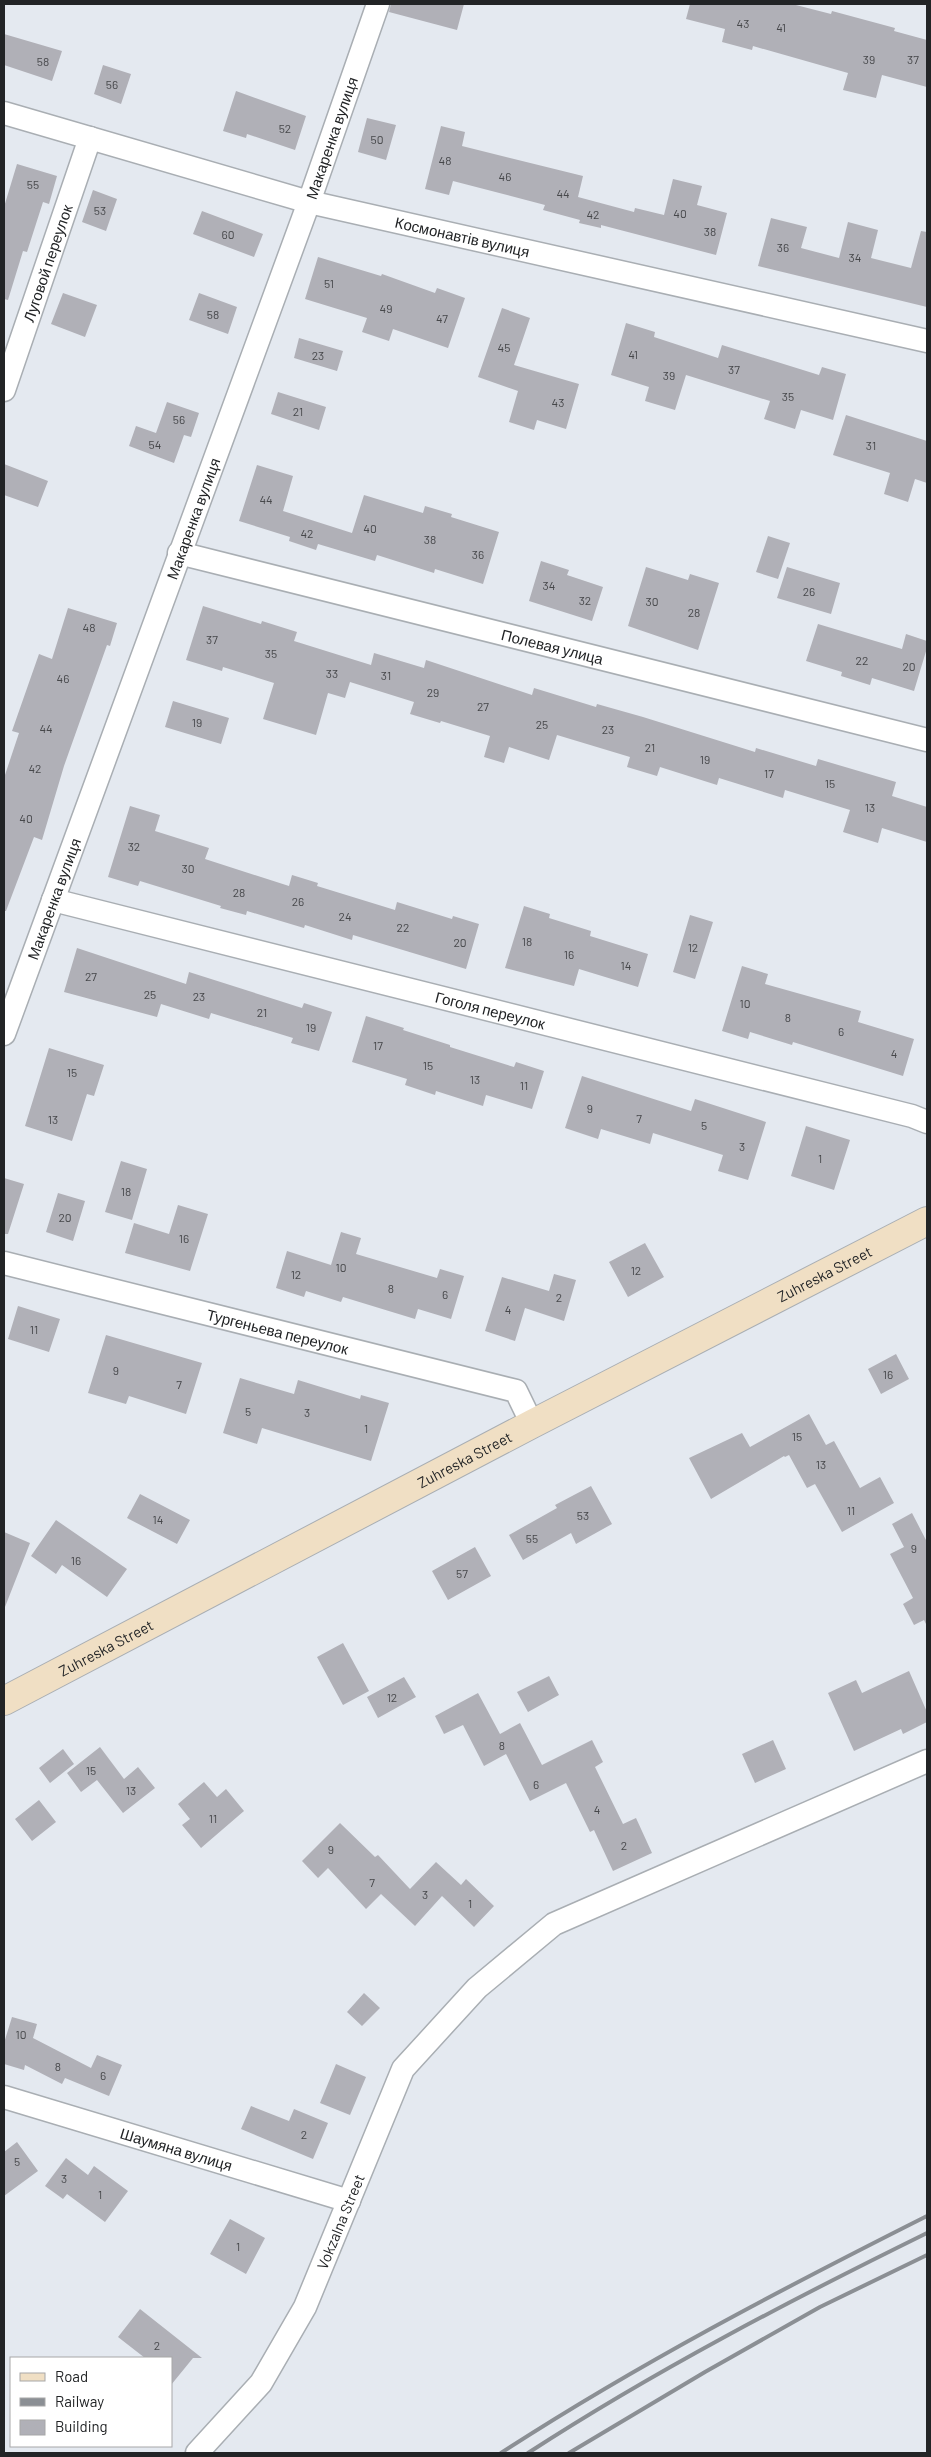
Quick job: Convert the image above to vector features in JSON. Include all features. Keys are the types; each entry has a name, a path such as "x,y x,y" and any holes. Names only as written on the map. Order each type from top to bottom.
{"street":[{"name":"Макаренка вулиця","path":"4,1034 309,202 378,4"},
{"name":"Космонавтів вулиця","path":"4,113 309,202 927,341"},
{"name":"Луговой переулок","path":"4,390 90,138"},
{"name":"Полевая улица","path":"179,553 927,740"},
{"name":"Гоголя переулок","path":"53,900 912,1116 927,1122"},
{"name":"Zuhreska Street","path":"4,1701 532,1424 927,1221"},
{"name":"Тургеньева переулок","path":"4,1263 516,1392 532,1424"},
{"name":"Vokzalna Street","path":"197,2453 261,2383 304,2307 403,2069 477,1988 554,1924 927,1761"},
{"name":"Шаумяна вулиця","path":"4,2097 349,2201"}],"building":[{"path":"391,4 464,4 457,30 389,12"},
{"path":"690,4 792,4 831,14 832,11 895,28 894,31 927,40 927,87 882,75 876,98 843,90 848,73 753,46 752,50 722,42 725,29 686,19"},
{"path":"4,34 62,51 52,81 4,65"},
{"path":"103,65 131,74 121,104 94,94"},
{"path":"236,91 306,116 295,150 247,134 246,138 223,131"},
{"path":"367,118 396,125 386,160 358,152"},
{"path":"441,126 465,132 462,146 583,176 578,197 634,212 635,208 664,215 673,179 702,186 697,205 727,213 716,255 601,225 601,228 579,223 580,220 543,210 545,205 453,181 449,195 425,189"},
{"path":"17,164 57,176 49,204 43,202 27,252 23,251 8,300 4,299 4,207"},
{"path":"93,190 117,199 106,231 82,222"},
{"path":"202,211 263,234 254,257 193,234"},
{"path":"771,218 807,227 801,248 839,258 848,222 878,230 871,258 911,268 921,231 927,232 927,307 758,266"},
{"path":"318,257 381,276 382,274 435,293 437,288 465,298 448,348 393,329 389,341 362,332 367,318 305,299"},
{"path":"63,293 97,305 85,337 51,324"},
{"path":"199,293 237,307 228,334 189,320"},
{"path":"502,308 530,318 514,365 579,384 566,429 537,420 534,430 509,422 518,391 478,377"},
{"path":"626,323 655,332 654,337 718,358 722,345 819,375 822,367 846,374 833,420 801,410 795,429 764,419 770,401 686,375 675,410 645,401 649,387 611,375"},
{"path":"299,338 343,351 337,371 294,358"},
{"path":"278,392 326,407 319,430 271,414"},
{"path":"167,402 199,413 191,437 184,435 174,463 129,446 136,426 156,433"},
{"path":"846,415 927,441 927,483 915,479 908,502 884,494 890,473 833,455"},
{"path":"4,464 48,481 38,507 4,495"},
{"path":"257,465 293,476 283,511 352,533 364,495 423,513 425,506 452,514 451,517 499,532 483,584 435,569 434,573 377,555 375,561 318,544 316,550 289,541 290,537 239,521"},
{"path":"768,536 790,543 778,579 756,572"},
{"path":"541,561 569,570 567,575 603,587 592,621 529,601"},
{"path":"646,567 688,580 690,574 719,583 698,650 628,626"},
{"path":"787,567 840,583 831,614 777,598"},
{"path":"203,606 261,624 262,621 297,632 294,641 371,665 374,653 424,668 426,660 532,695 534,688 596,707 597,704 643,717 755,752 756,748 816,766 818,759 896,782 892,796 927,807 927,842 882,828 878,843 843,832 850,810 785,790 783,798 719,778 717,785 660,767 657,776 627,767 630,757 557,735 549,760 509,747 504,763 484,757 490,736 410,714 414,702 350,682 345,698 328,693 316,735 263,719 274,683 223,667 222,671 186,660"},
{"path":"68,608 117,623 110,646 107,645 64,766 42,840 34,837 6,911 4,911 4,778 19,733 12,731 39,654 52,659"},
{"path":"818,624 902,649 906,634 927,641 927,648 914,691 872,678 870,685 841,676 842,672 806,661"},
{"path":"173,701 229,718 221,744 165,727"},
{"path":"130,806 160,815 155,831 209,848 205,859 289,886 292,875 318,883 317,886 395,910 397,902 452,919 453,916 479,924 466,969 353,935 352,940 305,925 304,928 247,911 246,915 140,881 138,886 108,877"},
{"path":"524,906 550,914 549,918 591,931 590,936 648,954 638,987 579,969 574,986 505,968"},
{"path":"690,915 713,922 695,979 673,972"},
{"path":"77,948 186,984 189,972 302,1008 304,1003 332,1012 319,1051 291,1043 293,1038 211,1013 209,1019 161,1004 157,1017 64,992"},
{"path":"742,966 768,974 765,984 861,1011 858,1022 914,1039 903,1076 793,1042 792,1045 750,1032 748,1039 722,1031"},
{"path":"366,1016 404,1028 403,1030 450,1045 450,1047 514,1067 516,1062 544,1071 532,1109 486,1095 483,1106 436,1091 435,1095 405,1085 407,1079 352,1062"},
{"path":"49,1048 104,1065 94,1096 87,1094 72,1141 25,1126"},
{"path":"582,1076 691,1111 695,1099 766,1122 748,1180 718,1171 723,1155 653,1133 650,1144 601,1129 598,1139 565,1128"},
{"path":"806,1126 850,1140 834,1190 791,1176"},
{"path":"121,1161 147,1169 132,1220 105,1212"},
{"path":"4,1178 24,1184 8,1234 4,1234"},
{"path":"58,1193 85,1201 73,1241 46,1232"},
{"path":"178,1205 208,1214 190,1271 125,1253 134,1223 169,1234"},
{"path":"341,1232 361,1238 356,1254 437,1278 440,1269 464,1276 451,1319 418,1309 415,1319 343,1297 341,1302 306,1291 304,1297 276,1288 287,1251 331,1265"},
{"path":"645,1243 664,1277 628,1297 609,1262"},
{"path":"554,1274 576,1280 564,1321 525,1308 515,1341 485,1331 502,1277 549,1291"},
{"path":"18,1306 60,1319 49,1352 8,1339"},
{"path":"106,1335 202,1363 186,1414 129,1396 126,1404 88,1393"},
{"path":"896,1354 909,1379 881,1394 868,1369"},
{"path":"240,1378 294,1394 298,1380 360,1399 361,1395 389,1403 371,1461 262,1428 257,1444 223,1433"},
{"path":"809,1414 826,1445 834,1441 860,1488 880,1477 894,1503 842,1532 815,1484 807,1488 789,1455 784,1456 711,1499 689,1458 742,1433 750,1447"},
{"path":"591,1486 612,1524 576,1544 571,1533 523,1560 509,1535 557,1508 555,1505"},
{"path":"140,1494 190,1520 177,1544 127,1518"},
{"path":"912,1513 927,1542 927,1626 924,1620 914,1625 903,1604 913,1598 890,1554 904,1547 892,1524"},
{"path":"56,1520 127,1569 107,1597 62,1565 56,1574 31,1556"},
{"path":"4,1532 30,1543 5,1607 4,1606"},
{"path":"475,1547 491,1576 448,1600 432,1571"},
{"path":"343,1643 369,1691 343,1705 317,1657"},
{"path":"909,1671 927,1712 927,1722 903,1734 901,1729 854,1751 828,1693 856,1680 862,1693"},
{"path":"549,1676 559,1695 528,1712 517,1692"},
{"path":"404,1677 416,1697 378,1718 367,1697"},
{"path":"478,1693 500,1734 520,1723 542,1765 592,1740 603,1762 595,1767 623,1824 636,1818 652,1853 613,1871 594,1830 590,1832 566,1783 530,1801 506,1754 484,1766 463,1725 444,1734 435,1716"},
{"path":"773,1740 786,1769 755,1783 742,1754"},
{"path":"100,1747 124,1779 138,1767 155,1788 123,1813 97,1780 81,1792 67,1773"},
{"path":"63,1749 74,1764 50,1783 39,1768"},
{"path":"204,1782 217,1797 226,1789 244,1811 201,1848 182,1825 190,1819 178,1804"},
{"path":"39,1800 56,1822 32,1841 15,1819"},
{"path":"340,1823 375,1857 378,1855 410,1889 436,1862 461,1885 466,1879 494,1906 474,1927 442,1896 415,1926 381,1894 366,1909 328,1868 318,1878 302,1861"},
{"path":"364,1993 380,2008 362,2026 347,2012"},
{"path":"12,2017 37,2024 33,2038 91,2068 97,2055 122,2065 109,2096 65,2078 62,2084 25,2065 24,2070 4,2064 4,2043"},
{"path":"336,2064 366,2077 350,2115 320,2103"},
{"path":"251,2106 289,2121 294,2109 328,2123 313,2159 241,2129"},
{"path":"17,2142 38,2171 4,2196 4,2152"},
{"path":"66,2158 88,2175 94,2166 128,2191 105,2222 67,2194 63,2199 45,2186"},
{"path":"230,2219 265,2238 246,2274 210,2254"},
{"path":"140,2309 202,2358 193,2358 172,2384 172,2357 144,2357 118,2337"}],"railway":[{"path":"501,2453 605,2389 711,2328 927,2216"},
{"path":"528,2453 576,2422 724,2337 927,2233"},
{"path":"569,2453 705,2372 820,2307 927,2255"}]}
